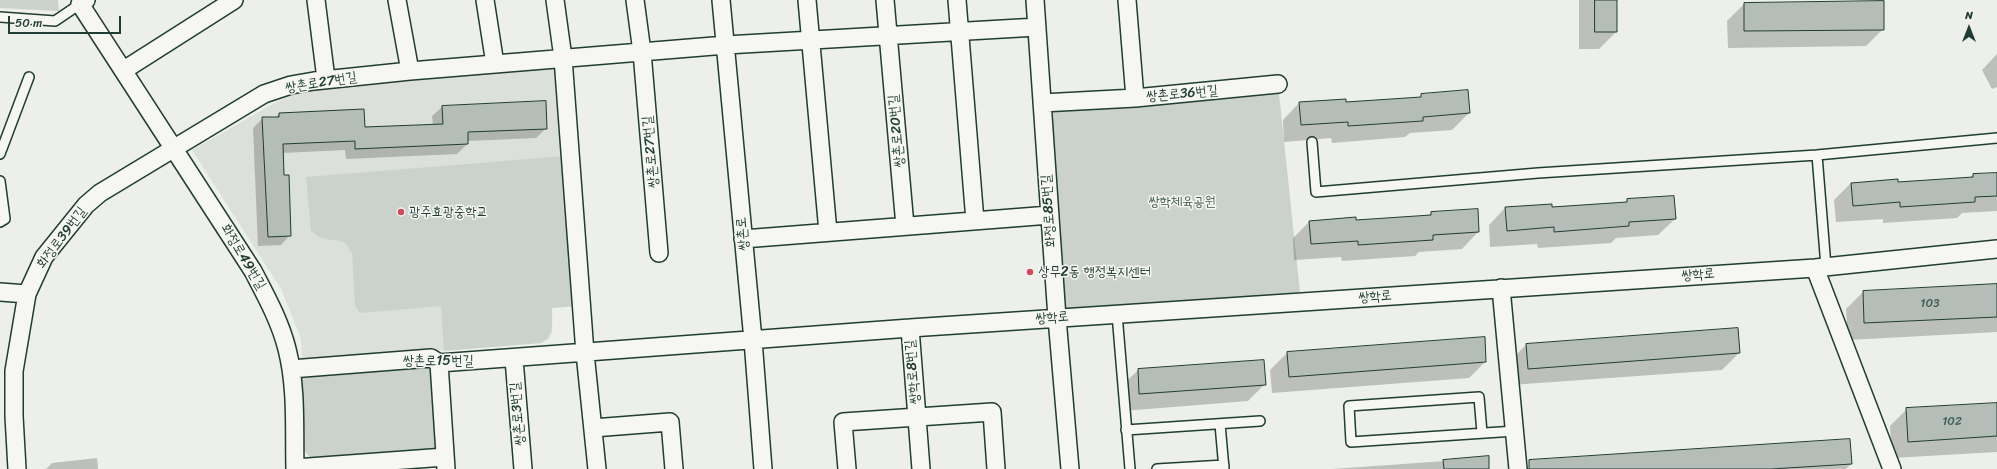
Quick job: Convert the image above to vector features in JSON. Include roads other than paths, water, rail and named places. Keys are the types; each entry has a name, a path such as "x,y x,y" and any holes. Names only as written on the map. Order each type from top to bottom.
{"street":[{"path":"124,70 234,0"},
{"path":"316,0 326,79"},
{"path":"397,0 410,71"},
{"path":"486,0 495,64"},
{"path":"555,0 563,58 585,353 596,469"},
{"name":"쌍촌로27번길","path":"635,0 642,52 659,253"},
{"name":"쌍촌로","path":"721,0 744,239 763,469"},
{"path":"807,0 812,41 828,232"},
{"name":"쌍촌로20번길","path":"885,0 905,226"},
{"path":"958,0 975,221"},
{"name":"화정로85번길","path":"1035,0 1057,318 1070,469"},
{"name":"쌍촌로36번길","path":"1127,0 1135,98 1278,84"},
{"name":"화정로49번길","path":"81,1 253,271 273,309 287,349 291,369 293,386 295,469 446,463"},
{"name":"쌍촌로27번길","path":"175,148 264,94 291,85 326,79 726,45 1037,27"},
{"path":"1042,103 1135,98"},
{"name":"화정로39번길","path":"17,469 14,416 14,371 27,294 44,257 86,205 100,193 175,148"},
{"path":"744,239 1050,215"},
{"name":"쌍학로","path":"753,340 910,328 1821,267 1997,249"},
{"path":"1821,267 1892,469"},
{"path":"1501,288 1518,469"},
{"path":"0,292 27,294"},
{"name":"쌍학로8번길","path":"910,328 921,469"},
{"name":"쌍촌로15번길","path":"291,369 431,358 439,363 514,359 753,340"},
{"name":"쌍촌로3번길","path":"514,359 523,469"},
{"path":"439,363 446,463"},
{"name":"쌍학로8번길","path":"847,469 843,422 992,412 996,469"},
{"path":"593,428 670,422 674,469"}],"lane":[{"path":"0,17 55,21 81,1"},
{"path":"0,154 29,77"},
{"path":"1312,142 1316,192 1538,174 1817,155 1997,138"},
{"path":"1817,155 1821,267"},
{"path":"0,181 5,219 0,222"},
{"path":"1117,314 1130,469"},
{"path":"1482,433 1479,397 1349,406 1351,442 1515,431"},
{"path":"1126,430 1260,421"},
{"path":"1157,469 1224,467 1220,424"}],"place":[{"name":"광주효광중학교","path":"401,212"},
{"name":"상무2동 행정복지센터","path":"1030,272"}],"park label":[{"name":"쌍학체육공원","path":"1182,202"}]}
